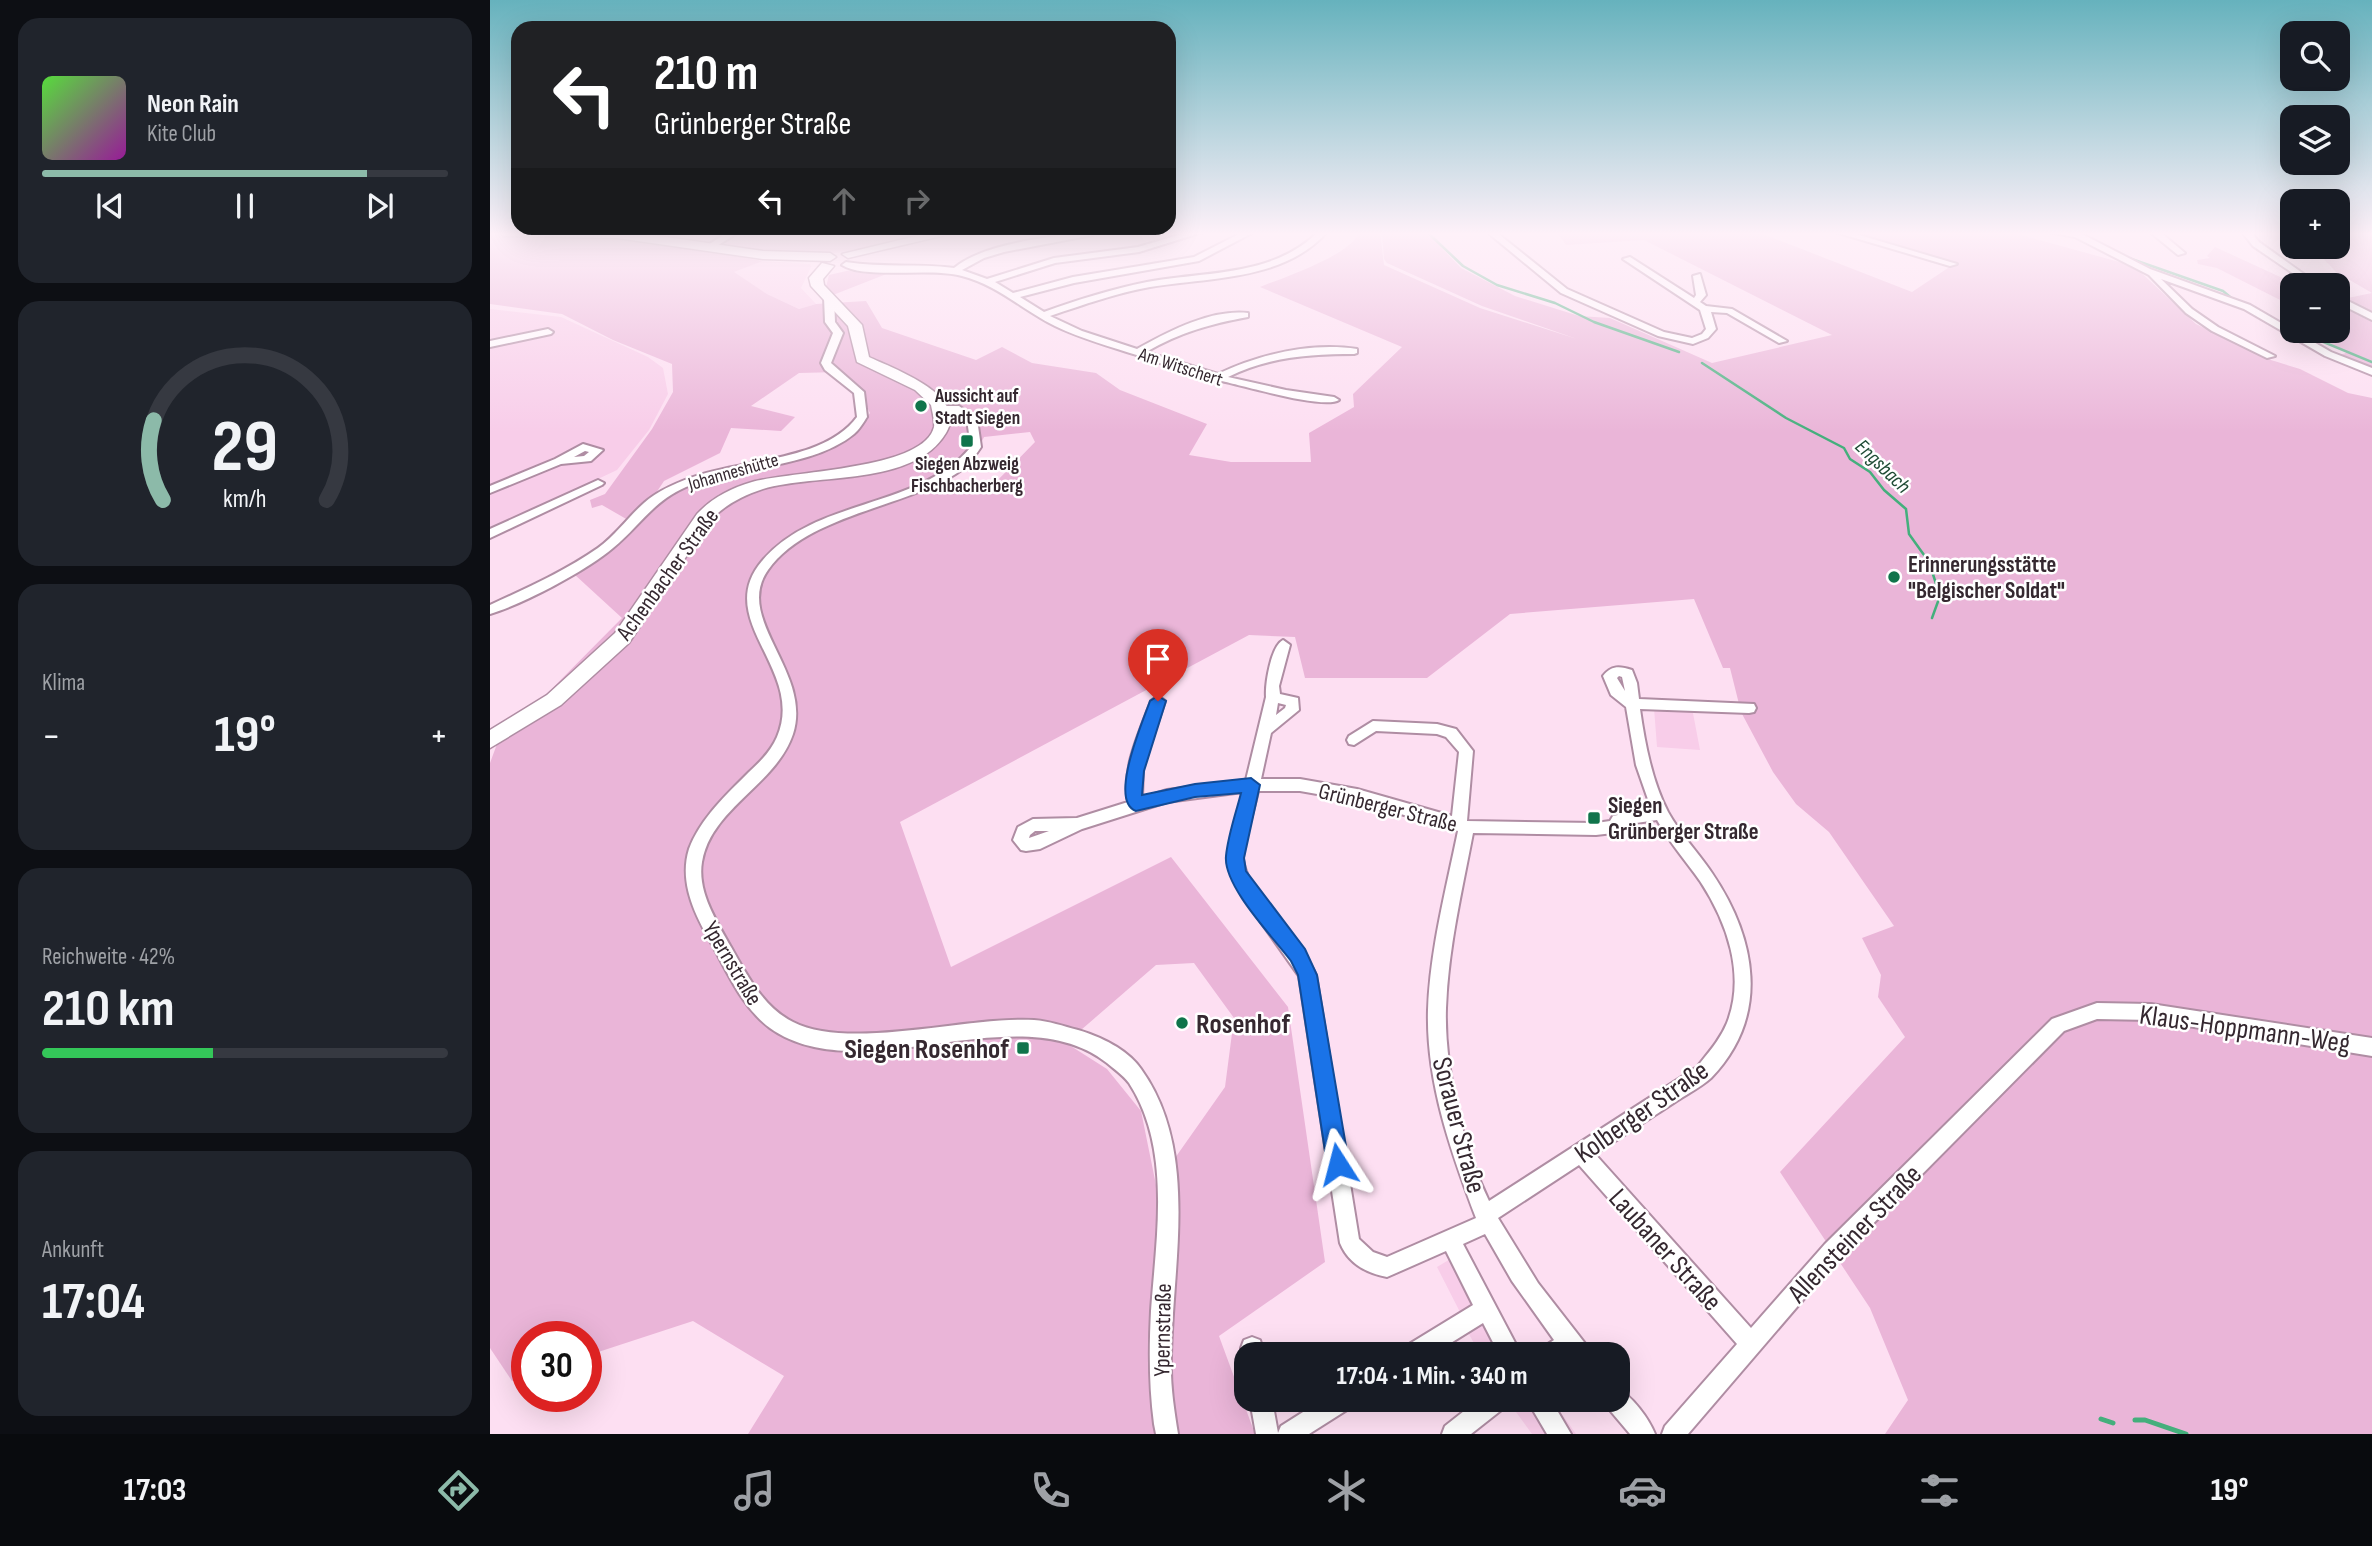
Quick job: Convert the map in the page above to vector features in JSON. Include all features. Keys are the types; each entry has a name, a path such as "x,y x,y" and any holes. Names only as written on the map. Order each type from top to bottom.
{"main road":[{"path":"832,299 855,325 862,359 931,395 942,414"},
{"name":"Achenbacher Straße","path":"490,740 554,700 607,654 634,624 703,518 719,502 745,490 778,481 905,460 928,449 935,439 942,414"}],"street":[{"name":"Johanneshütte","path":"490,610 562,575 606,548 636,521 652,502 678,487 707,476 822,447 860,423 863,409 859,392 828,368 826,363 838,333 830,322 830,299"},
{"name":"Am Witschert","path":"1021,299 1044,315 1085,336 1218,378 1288,396 1334,400"},
{"path":"1044,315 1092,299"},
{"path":"1582,299 1661,334 1693,341 1705,336 1711,329 1704,308 1693,299"},
{"path":"2176,299 2216,329 2270,356"},
{"path":"2225,299 2247,307 2328,354 2372,372"},
{"path":"2350,305 2372,317"},
{"path":"1704,308 1728,311 1782,341"},
{"path":"1139,352 1184,329 1212,320 1245,315"},
{"path":"490,344 548,332"},
{"path":"1218,378 1240,366 1282,354 1354,351"},
{"name":"Ypernstraße","path":"942,414 968,415 972,419 977,443 961,467 934,481 810,529 773,556 758,575 751,605 786,685 788,726 777,751 709,825 693,862 692,881 706,919 754,1002 785,1029 810,1039 839,1042 1041,1028 1086,1039 1106,1050 1129,1069 1144,1089 1155,1111 1164,1134 1169,1171 1159,1356 1167,1434"},
{"path":"490,491 559,461"},
{"path":"490,534 598,483"},
{"name":"Kolberger Straße","path":"1283,645 1272,686 1273,697 1266,730 1235,858 1237,871 1241,881 1298,955 1307,975 1350,1243 1359,1255 1372,1264 1387,1267 1451,1241 1703,1073 1722,1053 1742,1004 1745,979 1741,951 1732,921 1661,813 1647,776 1632,704 1749,708"},
{"path":"1266,730 1294,706 1291,700 1273,697"},
{"path":"1136,804 1132,791 1135,771 1158,701"},
{"name":"Sorauer Straße","path":"1354,740 1373,726 1437,729 1451,733 1466,751 1463,826 1443,945 1437,1039 1459,1140 1487,1218 1562,1342"},
{"name":"Grünberger Straße","path":"1077,824 1136,804 1195,790 1251,785 1300,785 1357,795 1463,826 1613,827 1625,819 1661,813"},
{"name":"Klaus-Hoppmann-Weg","path":"2044,1040 2058,1025 2076,1017 2097,1011 2124,1011 2209,1019 2372,1047"},
{"name":"Allensteiner Straße","path":"1673,1434 1832,1251 2044,1040"},
{"name":"Laubaner Straße","path":"1581,1153 1751,1344"},
{"path":"1451,1241 1484,1310 1503,1342"},
{"path":"1433,1342 1484,1310"},
{"path":"1263,1412 1267,1434"},
{"path":"1289,1434 1323,1412"},
{"path":"1453,1434 1481,1412"},
{"path":"1546,1412 1560,1434"},
{"path":"1626,1412 1644,1434"}],"shaded area":[{"path":"490,299 777,299 799,309 816,304 866,301 882,328 976,360 1002,347 1032,363 1096,373 1120,390 1207,424 1189,455 1231,462 1311,462 1309,433 1354,407 1353,394 1402,347 1288,299 1460,299 1577,339 1466,299 1524,299 1579,316 1610,318 1712,363 1832,335 1761,299 2169,299 2196,324 2348,393 2372,398 2372,1434 1885,1434 1908,1400 1870,1308 1780,1172 1905,1037 1878,997 1881,975 1862,938 1894,926 1829,832 1796,804 1773,772 1741,712 1730,668 1723,668 1694,599 1510,614 1427,678 1305,678 1295,637 1249,635 900,822 951,967 1171,857 1288,1007 1325,1262 1219,1336 1234,1377 1234,1412 1247,1412 1255,1434 748,1434 784,1376 693,1321 602,1351 602,1321 511,1321 511,1380 490,1348 490,763 497,744 622,618 574,574 628,520 602,505 592,508 590,500 605,494 652,429 673,392 672,364 613,340 562,314 490,304","holes":["839,372 858,389 870,413 857,431 795,459 697,481 654,496 664,481 720,453 731,428 781,431 795,417 751,406 799,373","1030,432 1035,442 990,488 941,485 972,461 984,437","1194,963 1234,1018 1225,1087 1156,1185 1141,1111 1107,1069 1066,1043 1156,965"]},
{"path":"777,299 811,299 816,304 799,309"},
{"path":"2350,299 2372,299 2372,375 2331,359 2348,352 2330,343 2350,343"},
{"path":"490,309 561,317 648,357 663,368 668,394 649,430 617,470 490,530"},
{"path":"1654,708 1692,708 1700,750 1657,747"},
{"path":"1462,1252 1487,1298 1462,1316 1437,1267"},
{"path":"1489,1310 1509,1342 1473,1342 1465,1327"},
{"path":"1516,1412 1560,1412 1576,1434 1532,1434"}],"waterway":[{"path":"1542,299 1594,322 1679,352"},
{"path":"2250,312 2264,320"},
{"path":"2326,343 2372,362"},
{"name":"Engsbach","path":"1702,363 1786,418 1844,448 1850,459 1870,472 1884,490 1906,509 1909,534 1929,562 1940,596 1932,618"},
{"path":"2101,1419 2113,1423"},
{"path":"2135,1420 2145,1420 2186,1434"}],"place":[{"name":"Aussicht auf Stadt Siegen","path":"921,406"},
{"name":"Siegen Abzweig Fischbacherberg","path":"967,441"},
{"name":"Erinnerungsstätte \"Belgischer Soldat\"","path":"1894,577"},
{"name":"Siegen Grünberger Straße","path":"1594,818"},
{"name":"Rosenhof","path":"1182,1023"},
{"name":"Siegen Rosenhof","path":"1023,1048"}],"route":[{"path":"1158,701 1135,771 1132,791 1136,804 1195,790 1251,785 1235,858 1237,871 1241,881 1298,955 1307,975 1338,1164"}]}
